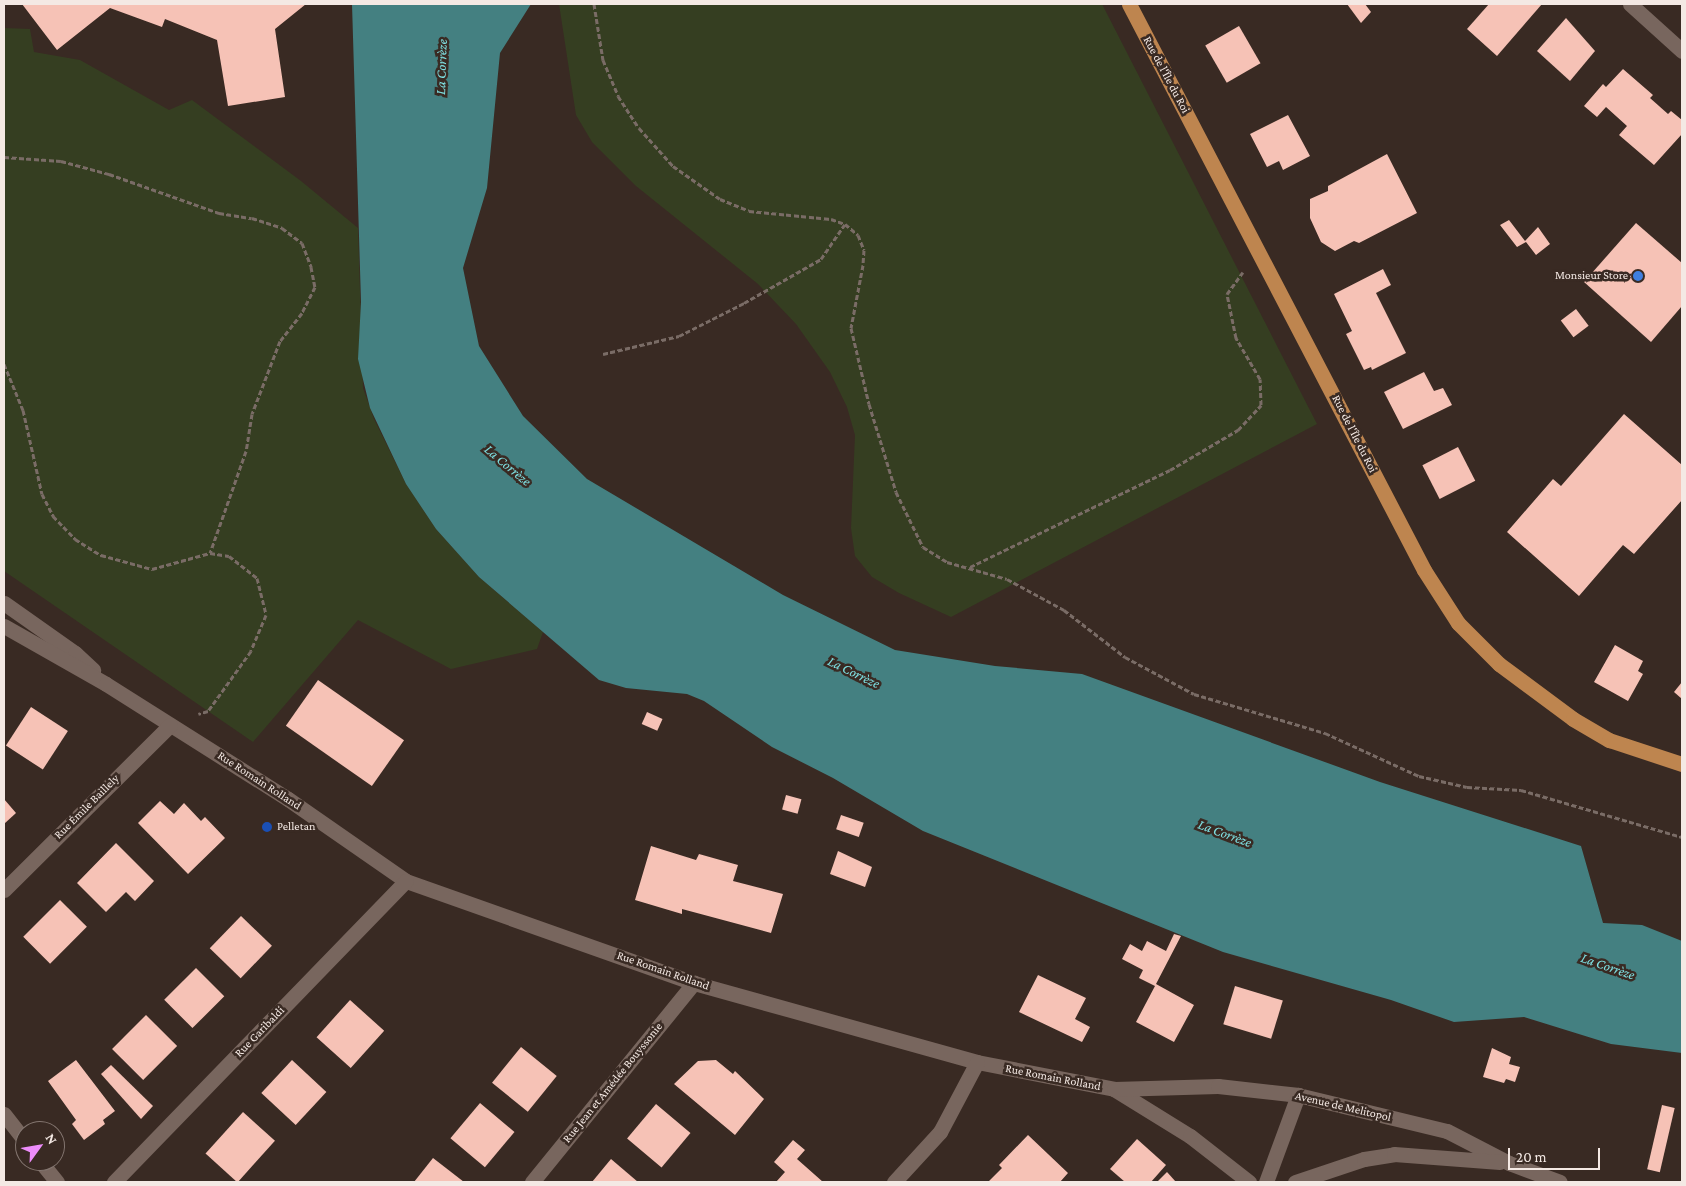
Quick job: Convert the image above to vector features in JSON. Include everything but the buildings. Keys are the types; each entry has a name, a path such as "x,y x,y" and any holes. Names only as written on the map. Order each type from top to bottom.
{"main road":[{"name":"Rue de l'Île du Roi","path":"1129,4 1424,570 1458,623 1499,664 1573,719 1609,740 1682,764"}],"street":[{"path":"1630,4 1682,51"},
{"name":"Rue Romain Rolland","path":"4,603 75,652 106,684"},
{"name":"Rue Romain Rolland","path":"4,626 106,684 288,799 406,881 694,983 977,1062 1114,1089 1190,1136 1249,1182"},
{"name":"Rue Émile Baillely","path":"4,890 170,725"},
{"name":"Rue Garibaldi","path":"114,1182 406,881"},
{"name":"Rue Jean et Amédée Bouyssonie","path":"532,1182 694,983"},
{"path":"894,1182 940,1132 977,1062"},
{"name":"Avenue de Melitopol","path":"1114,1089 1218,1086 1298,1095 1447,1131 1509,1163 1560,1182"},
{"path":"1266,1182 1298,1095"},
{"path":"4,1114 15,1128"},
{"path":"1295,1182 1364,1159 1394,1154 1509,1163"},
{"path":"48,1171 56,1182"}],"path":[{"path":"594,4 603,60 618,96 639,128 673,166 720,199 749,212 831,220 846,224 858,235 864,250 860,287 851,328 869,404 896,492 923,547 946,562 969,567 1007,580 1064,610 1125,657 1194,694 1325,733 1419,776 1467,786 1521,790 1682,837"},
{"path":"4,157 61,161 109,174 219,213 252,218 282,228 302,242 312,267 314,286 302,313 280,341 252,414 246,451 210,554"},
{"path":"602,354 680,336 744,303 821,259 846,224"},
{"path":"969,567 1170,470 1238,430 1261,405 1260,379 1236,338 1227,294 1240,274 1264,261"},
{"path":"4,364 23,410 42,494 53,516 75,539 101,555 152,569 210,554 229,556 257,578 266,615 251,651 208,710 170,725"}],"green space":[{"path":"559,4 1102,4 1317,424 951,617 899,593 872,577 855,556 851,528 855,435 847,407 830,372 796,324 758,284 636,186 592,142 576,115"},
{"path":"4,28 30,29 34,52 80,60 169,110 192,100 301,181 358,228 363,388 374,419 406,484 436,529 479,577 543,632 537,649 451,669 358,620 253,742 4,571"}],"water":[{"name":"La Corrèze","path":"352,4 531,4 500,53 487,188 463,268 479,346 523,416 587,479 783,595 895,650 995,666 1082,674 1380,782 1581,846 1603,923 1642,925 1682,941 1682,1053 1611,1044 1524,1017 1454,1022 1391,1000 1223,952 923,831 833,778 772,747 704,701 687,694 626,688 599,680 479,577 436,529 406,484 370,408 358,359 361,302"}],"place":[{"name":"Monsieur Store","path":"1638,276"},
{"name":"Pelletan","path":"267,827"}]}
